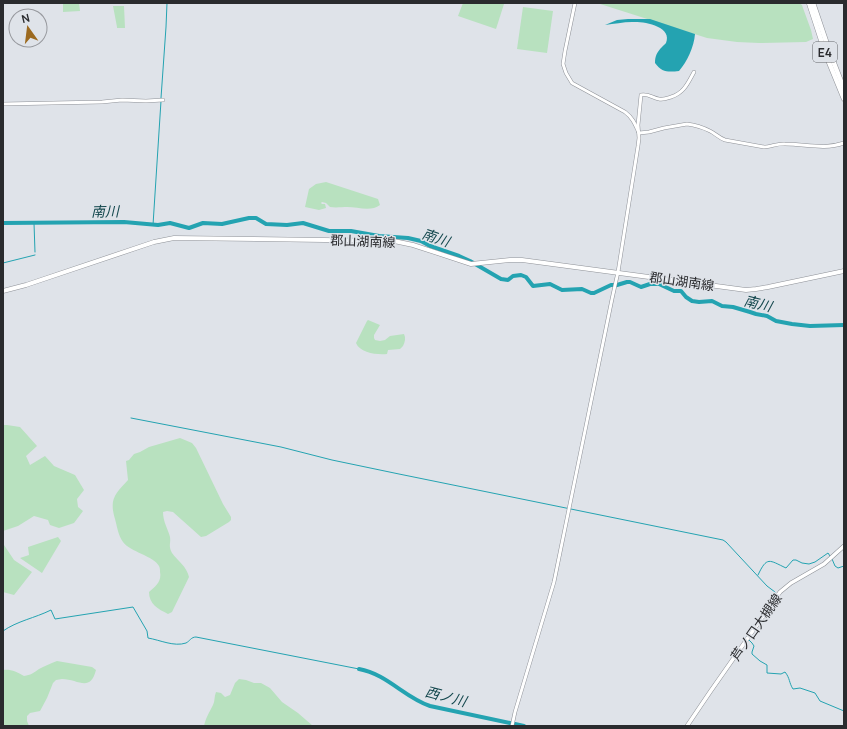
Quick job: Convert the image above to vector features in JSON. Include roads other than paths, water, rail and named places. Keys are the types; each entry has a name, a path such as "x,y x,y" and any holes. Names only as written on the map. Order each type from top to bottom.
{"highway":[{"name":"E4","path":"809,3 826,55 844,99"},
{"name":"E4","path":"813,3 844,89"}],"main road":[{"name":"郡山湖南線","path":"3,291 26,285 154,242 174,238 394,242 413,244 471,264 522,260 751,290 844,271"},
{"name":"芦ノ口大槻線","path":"687,726 780,592 791,583 824,564 844,546"}],"street":[{"path":"575,3 564,59 564,69 567,76 572,83 631,116 639,133"},
{"path":"512,726 554,582 618,272 638,146 638,125 641,96 644,94 659,99 675,96 686,88 694,72"},
{"path":"3,104 163,100"},
{"path":"639,133 688,124 708,130 719,138 764,147 784,144 824,147 844,143"}],"water":[{"path":"650,19 695,34 690,54 679,71 669,72 660,69 655,63 658,52 666,43 667,37 665,32 661,29 643,22 625,22 605,25 617,20"}],"waterway":[{"path":"161,98 167,3"},
{"path":"153,225 161,101"},
{"name":"南川","path":"3,223 124,222 158,225 170,223 189,228 203,223 222,224 249,218 256,218 266,224 287,225 303,223 329,231 351,231 421,241 430,246 470,261 501,279 508,280 513,276 521,275 526,277 533,286 550,284 562,290 582,289 594,293 611,285 627,282 641,287 650,284 659,284 674,291 681,291 692,301 712,301 722,306 733,307 767,316 776,321 810,326 844,325"},
{"path":"34,223 35,252"},
{"path":"3,263 35,255"},
{"path":"131,418 281,447 332,460 723,540 767,586 775,592 747,637"},
{"path":"758,575 766,562 769,561 786,568 793,560 809,564 815,562 828,553 830,556"},
{"path":"832,559 835,566 838,568 844,566"},
{"path":"3,631 51,610 55,619 133,607 147,631 148,638 167,643 181,644 186,643 192,638 196,637 359,669"},
{"path":"749,640 754,646 752,654 767,665 767,673 781,674 785,672 793,689 800,688 815,693 820,701 844,711"},
{"name":"西ノ川","path":"359,669 378,676 412,698 430,706 510,723"},
{"name":"西ノ川","path":"515,724 524,726"}]}
